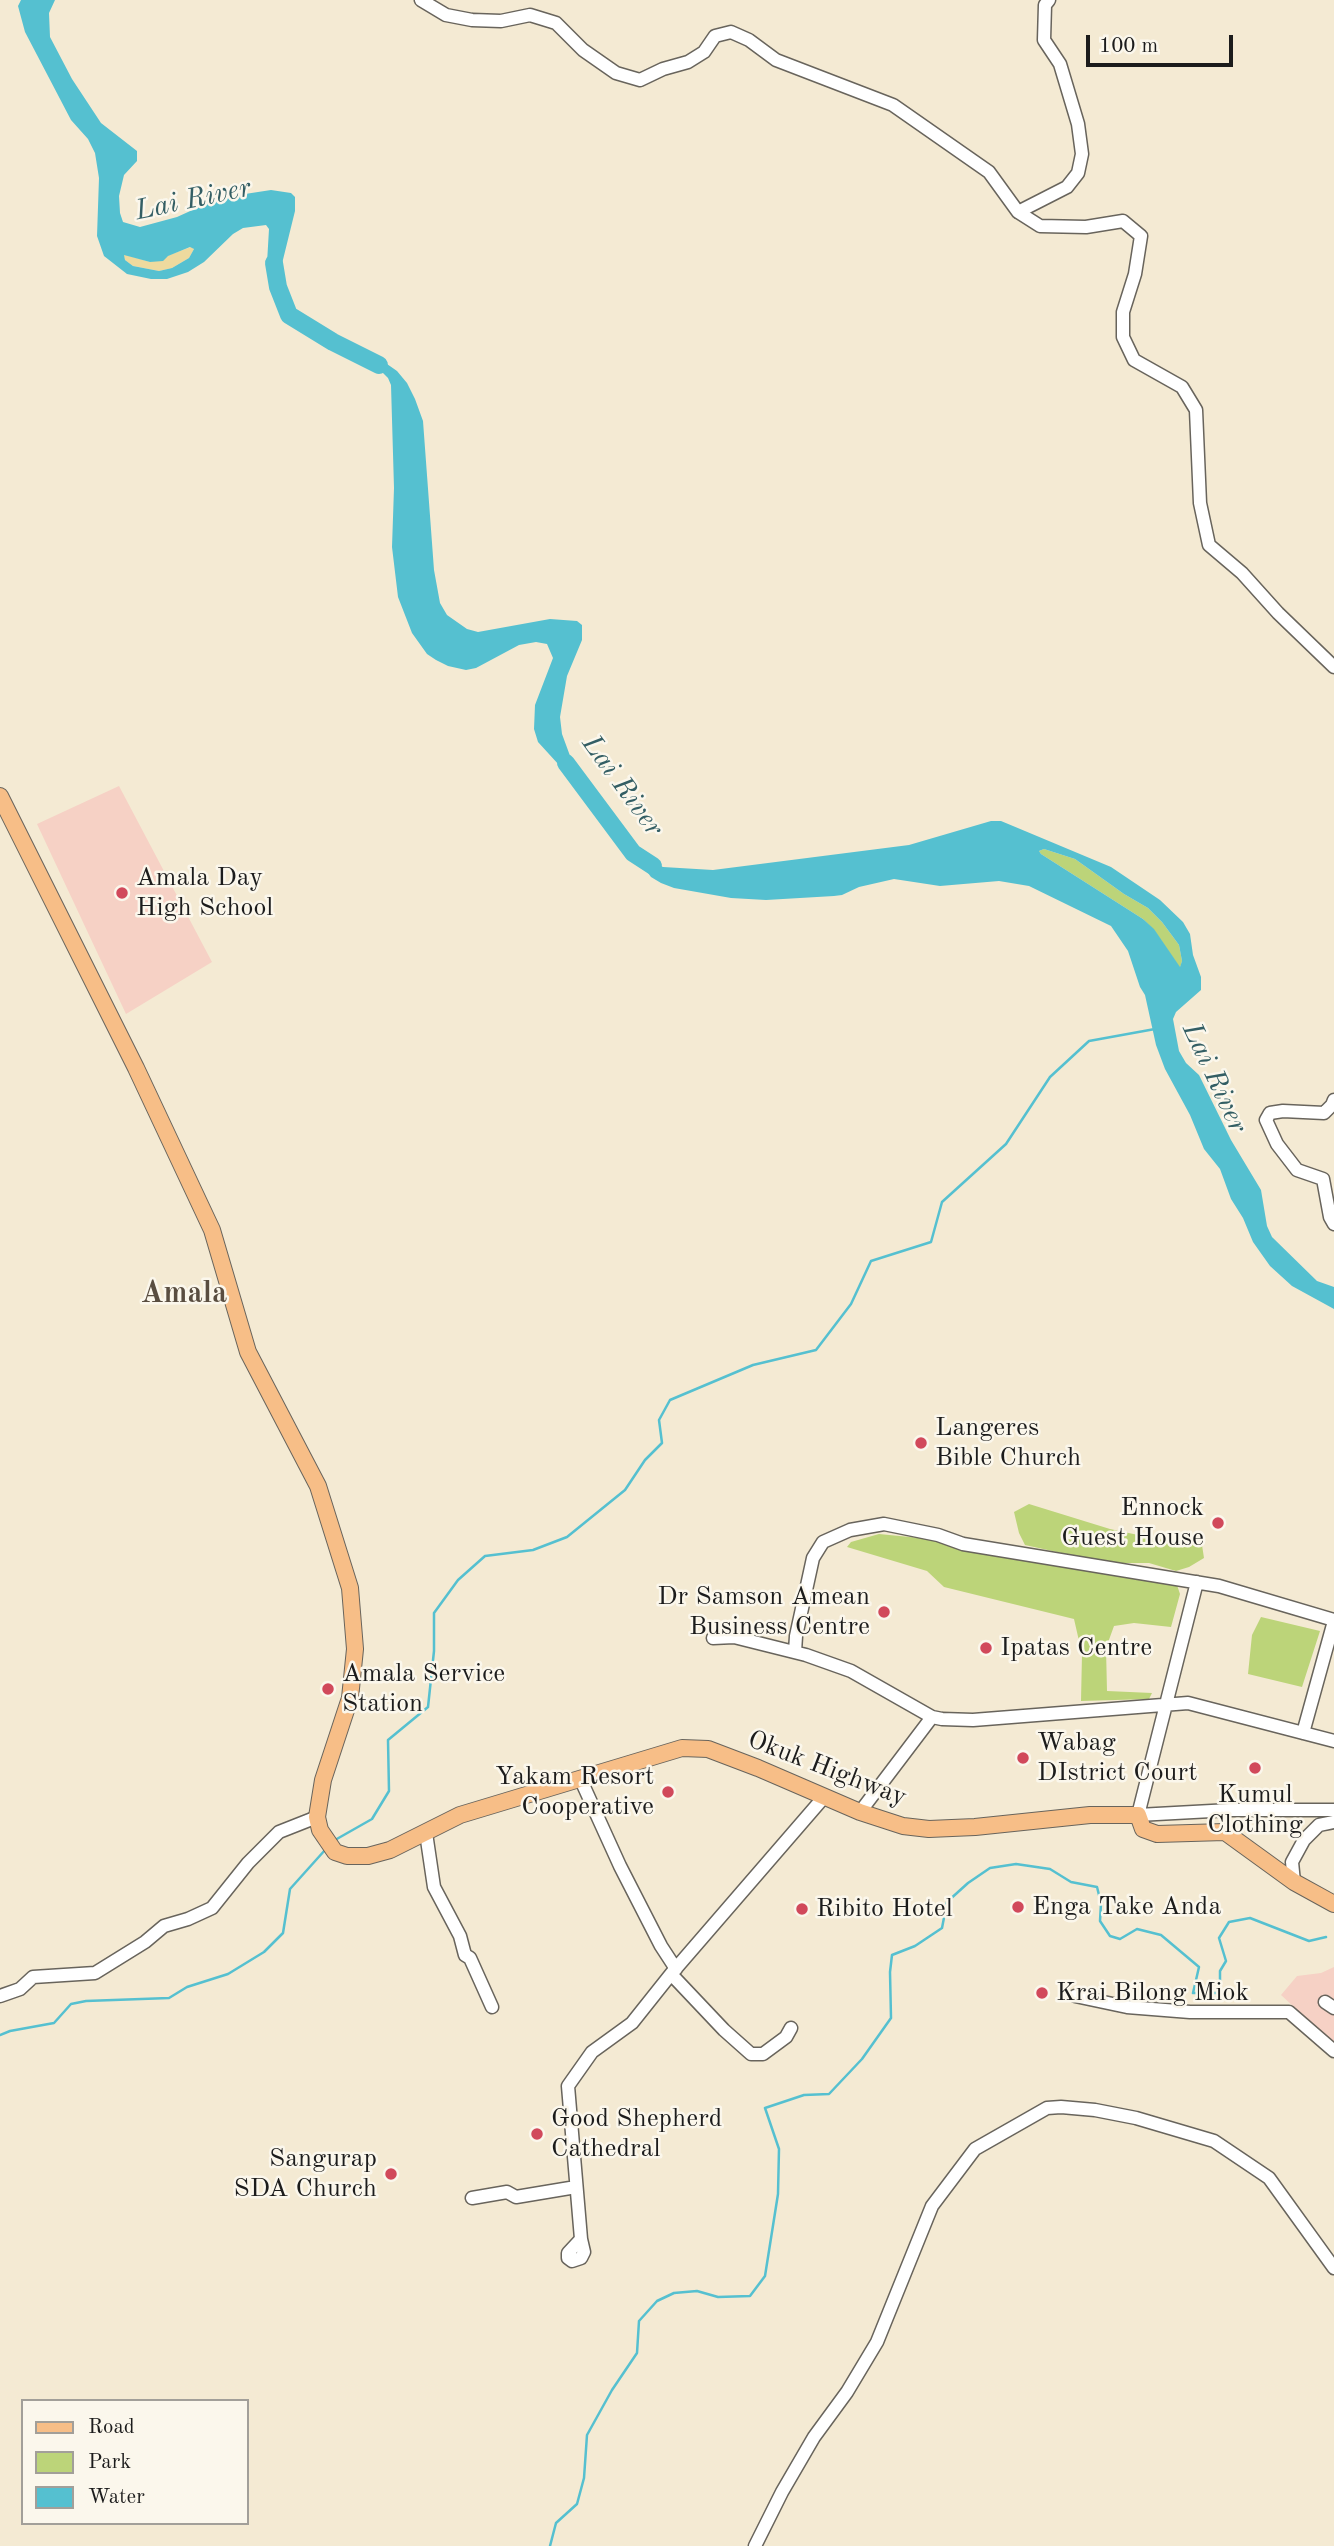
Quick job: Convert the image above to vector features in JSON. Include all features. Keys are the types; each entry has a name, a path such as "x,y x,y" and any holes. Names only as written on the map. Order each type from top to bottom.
{"main road":[{"path":"0,796 136,1068 212,1230 248,1352 318,1486 350,1588 355,1649 350,1698 323,1780 318,1824"},
{"name":"Okuk Highway","path":"318,1824 335,1852 347,1856 368,1856 390,1850 460,1815 682,1748 708,1749 860,1812 903,1826 929,1829 975,1827 1090,1815 1138,1815"},
{"path":"1138,1815 1143,1829 1157,1834 1225,1832 1294,1882 1334,1904"}],"street":[{"path":"421,0 446,15 472,20 501,21 530,15 556,23 583,50 616,73 640,80 663,69 688,62 704,52 715,36 731,32 749,40 776,60 892,105 989,172 1018,212 1040,226 1086,227 1123,221 1142,236 1135,274 1123,313 1123,337 1134,360 1182,387 1196,410 1200,503 1209,545 1242,573 1278,613 1334,667"},
{"path":"1018,212 1067,187 1078,173 1083,154 1078,124 1060,64 1044,40 1045,5 1049,0"},
{"path":"1334,1100 1324,1113 1283,1111 1270,1114 1266,1120 1277,1144 1297,1170 1323,1179 1330,1217 1334,1224"},
{"path":"795,1652 813,1558 823,1542 850,1530 884,1524 938,1535 963,1544 1219,1586 1334,1620 1303,1733"},
{"path":"1197,1582 1138,1815 1230,1810 1334,1810"},
{"path":"713,1638 734,1637 795,1652 851,1671 932,1717 973,1720 1188,1703 1334,1741"},
{"path":"860,1812 932,1717"},
{"path":"580,1778 674,1971 724,2030 751,2054 763,2054 786,2037 791,2028"},
{"path":"581,2239 568,2086 592,2052 632,2023 824,1797"},
{"path":"1294,1882 1292,1862 1304,1840 1319,1825 1334,1822"},
{"path":"0,1996 20,1989 33,1977 95,1973 145,1942 163,1926 212,1908 248,1863 279,1832 318,1824"},
{"path":"426,1833 434,1887 492,2007"},
{"path":"1075,1996 1127,2007 1289,2012 1334,2050"},
{"path":"755,2546 808,2448 847,2392 877,2342 932,2206 975,2149 1047,2108 1095,2110 1136,2118 1214,2141 1269,2178 1334,2268"},
{"path":"472,2198 506,2192 516,2197 576,2187"}],"shaded area":[{"name":"Amala Day High School","path":"119,786 212,962 126,1014 37,824"},
{"path":"1334,1967 1334,2044 1281,1995 1297,1976 1321,1973"}],"green space":[{"path":"1044,849 1075,859 1148,908 1179,945 1182,961 1180,968 1154,930 1143,919 1041,854 1039,851"},
{"path":"1029,1504 1110,1529 1202,1545 1204,1558 1176,1571 1149,1563 1107,1563 1025,1545 1014,1512"},
{"path":"879,1534 930,1539 979,1553 1177,1585 1180,1594 1171,1627 1134,1623 1114,1626 1106,1648 1107,1691 1152,1693 1149,1699 1081,1701 1082,1654 1074,1619 944,1587 927,1571 847,1547 851,1542"},
{"path":"1261,1617 1320,1631 1302,1687 1248,1674 1252,1635"}],"sand":[{"path":"191,247 194,249 189,258 172,268 159,271 133,266 125,260 123,254 150,262"}],"water":[{"path":"21,0 55,0 49,13 50,37 72,79 101,123 137,151 137,161 124,175 119,196 123,222 140,227 177,217 219,198 271,190 291,193 295,197 295,211 277,284 267,263 269,229 266,225 243,228 204,262 188,272 167,279 127,274 104,256 97,236 99,178 95,153 88,139 71,120 25,32 18,6","holes":["190,247 194,249 189,258 172,268 159,271 133,266 125,260 124,255 150,262 163,261 168,256"]},
{"path":"359,355 387,364 397,371 407,383 423,421 434,570 440,603 447,615 467,629 478,632 550,619 577,621 582,625 582,640 567,676 560,717 562,734 580,783 538,742 534,729 535,705 553,658 547,644 536,642 519,645 476,668 466,670 448,666 427,654 412,633 398,597 392,547 394,488 391,385 380,370"},
{"path":"991,821 1001,821 1111,867 1160,900 1183,922 1190,934 1193,955 1201,977 1201,990 1176,1012 1173,1019 1179,1051 1186,1063 1199,1075 1231,1140 1261,1190 1267,1226 1272,1237 1317,1281 1334,1287 1334,1309 1292,1286 1270,1266 1253,1242 1231,1199 1220,1169 1204,1149 1190,1115 1165,1069 1156,1045 1145,995 1128,951 1111,926 1029,886 999,881 940,886 894,879 834,896 766,900 731,898 674,888 661,883 651,877 633,853 663,867 713,870 909,845","holes":["1044,849 1075,859 1148,908 1162,922 1179,945 1182,961 1180,967 1154,929 1143,919 1039,851"]}],"waterway":[{"name":"Lai River","path":"274,263 278,287 289,315 333,342 379,365"},
{"name":"Lai River","path":"566,763 633,853 653,866"},
{"path":"335,1840 372,1819 389,1791 388,1740 428,1707 434,1651 434,1613 458,1580 485,1556 533,1550 567,1537 625,1490 645,1460 662,1443 659,1420 670,1400 753,1365 816,1350 851,1304 871,1261 931,1242 942,1202 1006,1144 1050,1077 1089,1041 1155,1029"},
{"path":"0,2035 54,2023 71,2004 169,1998 187,1987 228,1974 264,1952 283,1933 290,1889 325,1850"},
{"path":"550,2546 556,2523 577,2504 584,2478 587,2435 637,2353 639,2321 657,2301 674,2293 697,2291 718,2297 750,2296 765,2276 778,2194 779,2149 765,2108 804,2095 829,2094 862,2059 891,2018 892,1955 915,1946 942,1928 947,1902 968,1883 990,1868 1016,1864 1050,1869 1071,1882 1097,1887 1101,1903 1100,1921 1110,1936 1120,1939 1137,1929 1161,1935 1199,1967 1193,1993 1220,1993 1220,1971 1226,1961 1219,1938 1229,1922 1250,1918 1309,1941 1326,1937"}],"place":[{"name":"Amala Day High School","path":"122,893"},
{"name":"Langeres Bible Church","path":"921,1443"},
{"name":"Ennock Guest House","path":"1218,1523"},
{"name":"Dr Samson Amean Business Centre","path":"884,1612"},
{"name":"Ipatas Centre","path":"986,1648"},
{"name":"Amala Service Station","path":"328,1689"},
{"name":"Wabag DIstrict Court","path":"1023,1758"},
{"name":"Kumul Clothing","path":"1255,1768"},
{"name":"Yakam Resort Cooperative","path":"668,1792"},
{"name":"Enga Take Anda","path":"1018,1907"},
{"name":"Ribito Hotel","path":"802,1909"},
{"name":"Krai Bilong Miok","path":"1042,1993"},
{"name":"Good Shepherd Cathedral","path":"537,2134"},
{"name":"Sangurap SDA Church","path":"391,2174"}],"district":[{"name":"Amala","path":"184,1294"}]}
